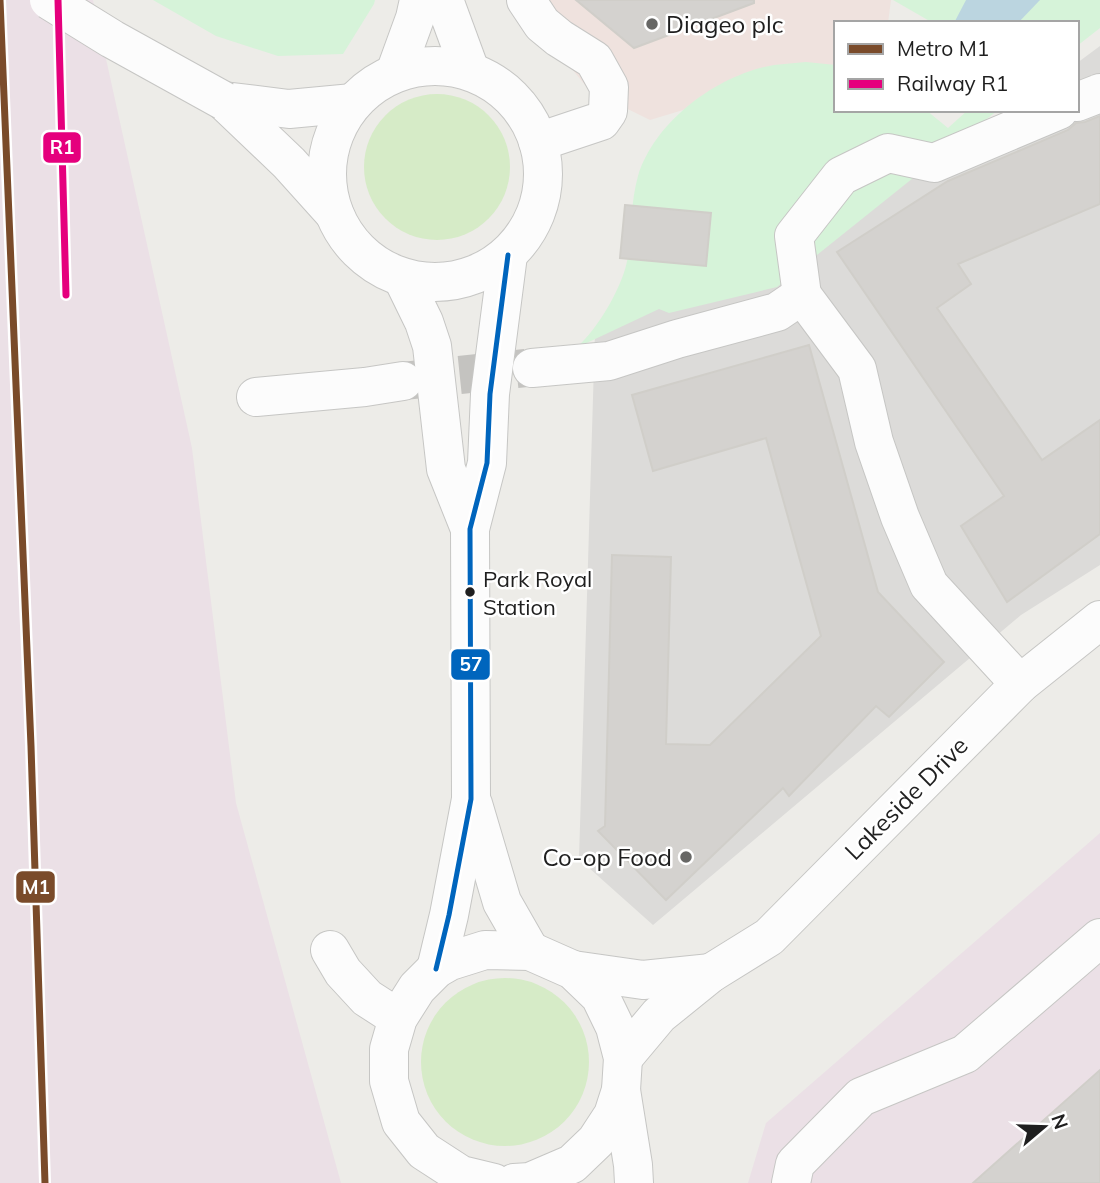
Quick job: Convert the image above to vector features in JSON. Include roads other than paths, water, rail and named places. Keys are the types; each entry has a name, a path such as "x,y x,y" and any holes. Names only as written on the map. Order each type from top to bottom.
{"street":[{"path":"49,0 224,102 289,163 334,213 353,245 382,269 404,279 431,283 455,281 477,275 508,255 530,228 542,192 543,173 538,142 527,114 503,88 468,68 432,65 395,73 369,88 339,122 328,151 327,176 334,213"},
{"path":"395,73 415,19 419,0"},
{"path":"444,0 468,68"},
{"path":"526,0 542,24 594,60 609,87 608,111 601,121 538,142"},
{"path":"1079,101 1100,93"},
{"path":"224,102 289,108 353,103"},
{"path":"1020,684 929,585 900,517 873,442 857,369 802,295 794,236 841,176 888,153 934,163 1054,112"},
{"path":"436,969 471,799 470,529 487,463 490,394 508,255"},
{"path":"404,279 432,346 446,468 470,529"},
{"path":"543,367 609,361 777,312 802,295"},
{"path":"256,397 403,381"},
{"name":"Lakeside Drive","path":"622,1074 659,1016 711,973 769,937 1020,684 1100,620"},
{"path":"471,799 502,902 530,951"},
{"path":"791,1183 794,1164 861,1097 965,1054 1100,938"},
{"path":"330,950 343,972 367,998 398,1018"},
{"path":"622,1074 612,1115 596,1141 572,1164 517,1183 425,1167 401,1122 389,1082 388,1049 398,1018 417,988 436,969 450,961 485,950 530,951 573,970 600,996 615,1027 622,1074 634,1165 634,1183"},
{"name":"Lakeside Drive","path":"573,970 643,980 711,973"}],"water":[{"path":"966,0 1040,0 1020,21 955,21"}],"tunnel":[{"path":"403,381 526,368"}],"railway":[{"path":"58,0 66,295"}],"metro line":[{"name":"M1","path":"0,0 31,746 45,1183"}],"rail line":[{"name":"R1","path":"58,0 66,295"}],"place":[{"name":"Diageo plc","path":"652,24"},
{"name":"Park Royal Station","path":"470,592"},
{"name":"Co-op Food","path":"686,857"}]}
